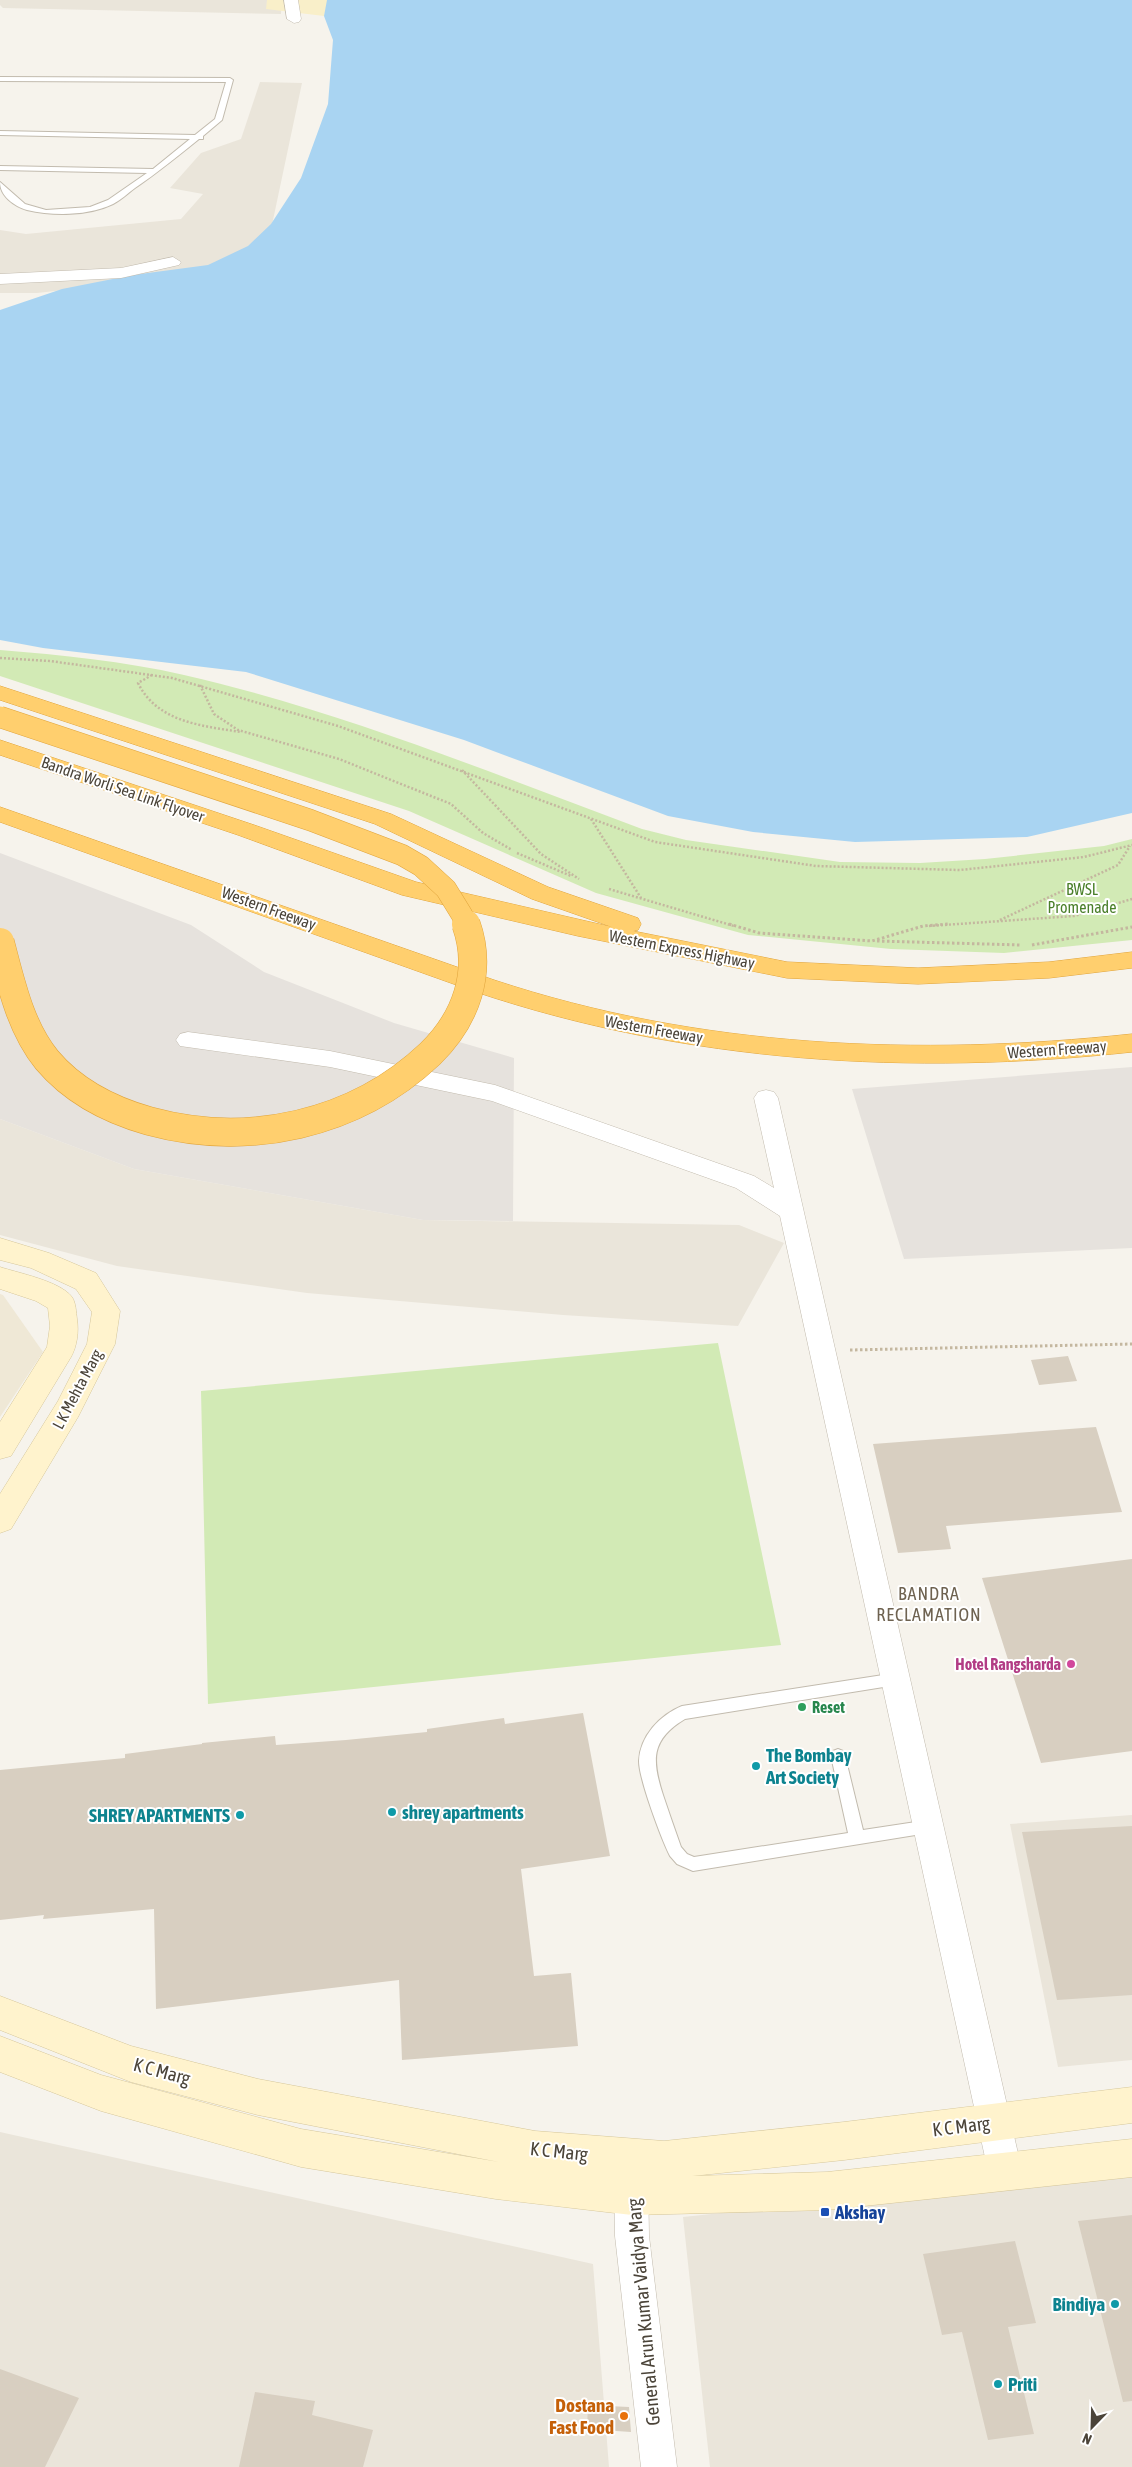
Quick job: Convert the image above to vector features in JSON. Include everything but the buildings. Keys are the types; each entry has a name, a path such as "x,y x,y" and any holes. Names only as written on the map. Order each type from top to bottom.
{"highway":[{"path":"0,693 384,819 540,893 644,930 771,966"},
{"path":"0,717 347,833 419,864 441,884 461,910 472,937 476,968 468,998 453,1030 430,1056 394,1085 363,1100 324,1115 278,1129 234,1133 190,1131 134,1117 85,1097 60,1075 44,1058 30,1033 15,999 0,942"},
{"name":"Bandra Worli Sea Link Flyover","path":"0,747 246,830"},
{"name":"Western Freeway","path":"0,814 515,996 604,1020 685,1036 818,1051 965,1056 1132,1044"},
{"name":"Western Express Highway","path":"246,830 410,889 578,928 771,966 811,972 918,976 1049,970 1132,960"}],"main road":[{"name":"L K Mehta Marg","path":"0,1249 39,1260 86,1281 106,1311 102,1344 68,1409 0,1520"},
{"name":"L K Mehta Marg","path":"0,1278 46,1293 61,1303 64,1326 61,1348 0,1448"},
{"path":"0,1448 38,1459"},
{"name":"K C Marg","path":"0,2014 131,2064 258,2096 535,2150 664,2160 1132,2105"},
{"name":"K C Marg","path":"0,2054 101,2093 301,2148 496,2180 632,2196 827,2191 1132,2158"}],"street":[{"path":"291,0 294,19"},
{"path":"0,279 121,273 173,262"},
{"path":"188,1040 330,1059 495,1093 745,1182 791,1211"},
{"path":"766,1098 1005,2171"},
{"name":"General Arun Kumar Vaidya Marg","path":"629,2157 632,2196 632,2236 658,2467"}],"lane":[{"path":"0,78 230,80 218,120 200,137 155,172 111,202 91,209 46,212 22,206 10,197 0,184"},
{"path":"0,133 200,137"},
{"path":"0,168 155,172"},
{"path":"896,1679 682,1713 664,1723 654,1737 647,1762 675,1851 682,1860 693,1864 929,1827"},
{"path":"838,1756 857,1838"}],"path":[{"path":"0,658 50,661 152,675 200,685 338,726 462,769 654,842 816,866 960,870 1084,857 1131,845"},
{"path":"152,675 138,682 149,702 170,715 199,725 252,734"},
{"path":"200,685 214,714 238,730 339,759 451,804 483,833 511,850 588,882"},
{"path":"462,769 541,854 579,879"},
{"path":"590,818 641,899"},
{"path":"998,921 1118,865 1131,845"},
{"path":"606,888 759,933 872,940 1028,945 1132,927"},
{"path":"872,940 923,926 1074,916 1132,900"},
{"path":"823,1351 1132,1344"}],"shaded area":[{"path":"0,0 282,0 281,14 3,8 0,5"},
{"path":"260,82 302,83 269,239 182,277 37,293 0,293 0,230 26,234 181,219 203,194 170,188 201,153 241,139"},
{"path":"0,853 191,925 264,972 394,1023 514,1058 513,1221 423,1220 134,1169 0,1119"},
{"path":"1132,1067 1132,1248 904,1259 852,1089"},
{"path":"0,1119 134,1169 423,1220 739,1225 784,1243 738,1326 563,1315 307,1293 117,1266 0,1235"},
{"path":"0,1294 3,1295 43,1352 0,1417"},
{"path":"1132,1815 1132,2060 1058,2067 1010,1824"},
{"path":"0,2132 593,2264 609,2467 0,2467"},
{"path":"1132,2170 1132,2467 710,2467 683,2217"}],"green space":[{"name":"BWSL Promenade","path":"0,650 69,656 138,666 184,675 301,706 415,744 642,829 686,840 840,862 920,863 985,859 1104,846 1132,839 1132,940 1004,953 891,949 748,935 596,893 409,811 0,676"},
{"path":"718,1343 781,1645 208,1704 201,1391"}],"sand":[{"path":"267,0 328,0 324,16 266,9"}],"water":[{"path":"327,0 1132,0 1132,813 1027,837 855,842 753,832 668,816 464,740 246,672 43,648 0,640 0,310 62,289 133,275 208,265 248,246 271,224 301,178 328,104 333,40 324,16"}],"place":[{"name":"Hotel Rangsharda","path":"1071,1664"},
{"name":"Reset","path":"802,1707"},
{"name":"The Bombay Art Society","path":"756,1766"},
{"name":"shrey apartments","path":"392,1812"},
{"name":"SHREY APARTMENTS","path":"240,1815"},
{"name":"Akshay","path":"825,2212"},
{"name":"Bindiya","path":"1115,2304"},
{"name":"Priti","path":"998,2384"},
{"name":"Dostana Fast Food","path":"624,2416"}],"district":[{"name":"BANDRA RECLAMATION","path":"929,1604"}]}
